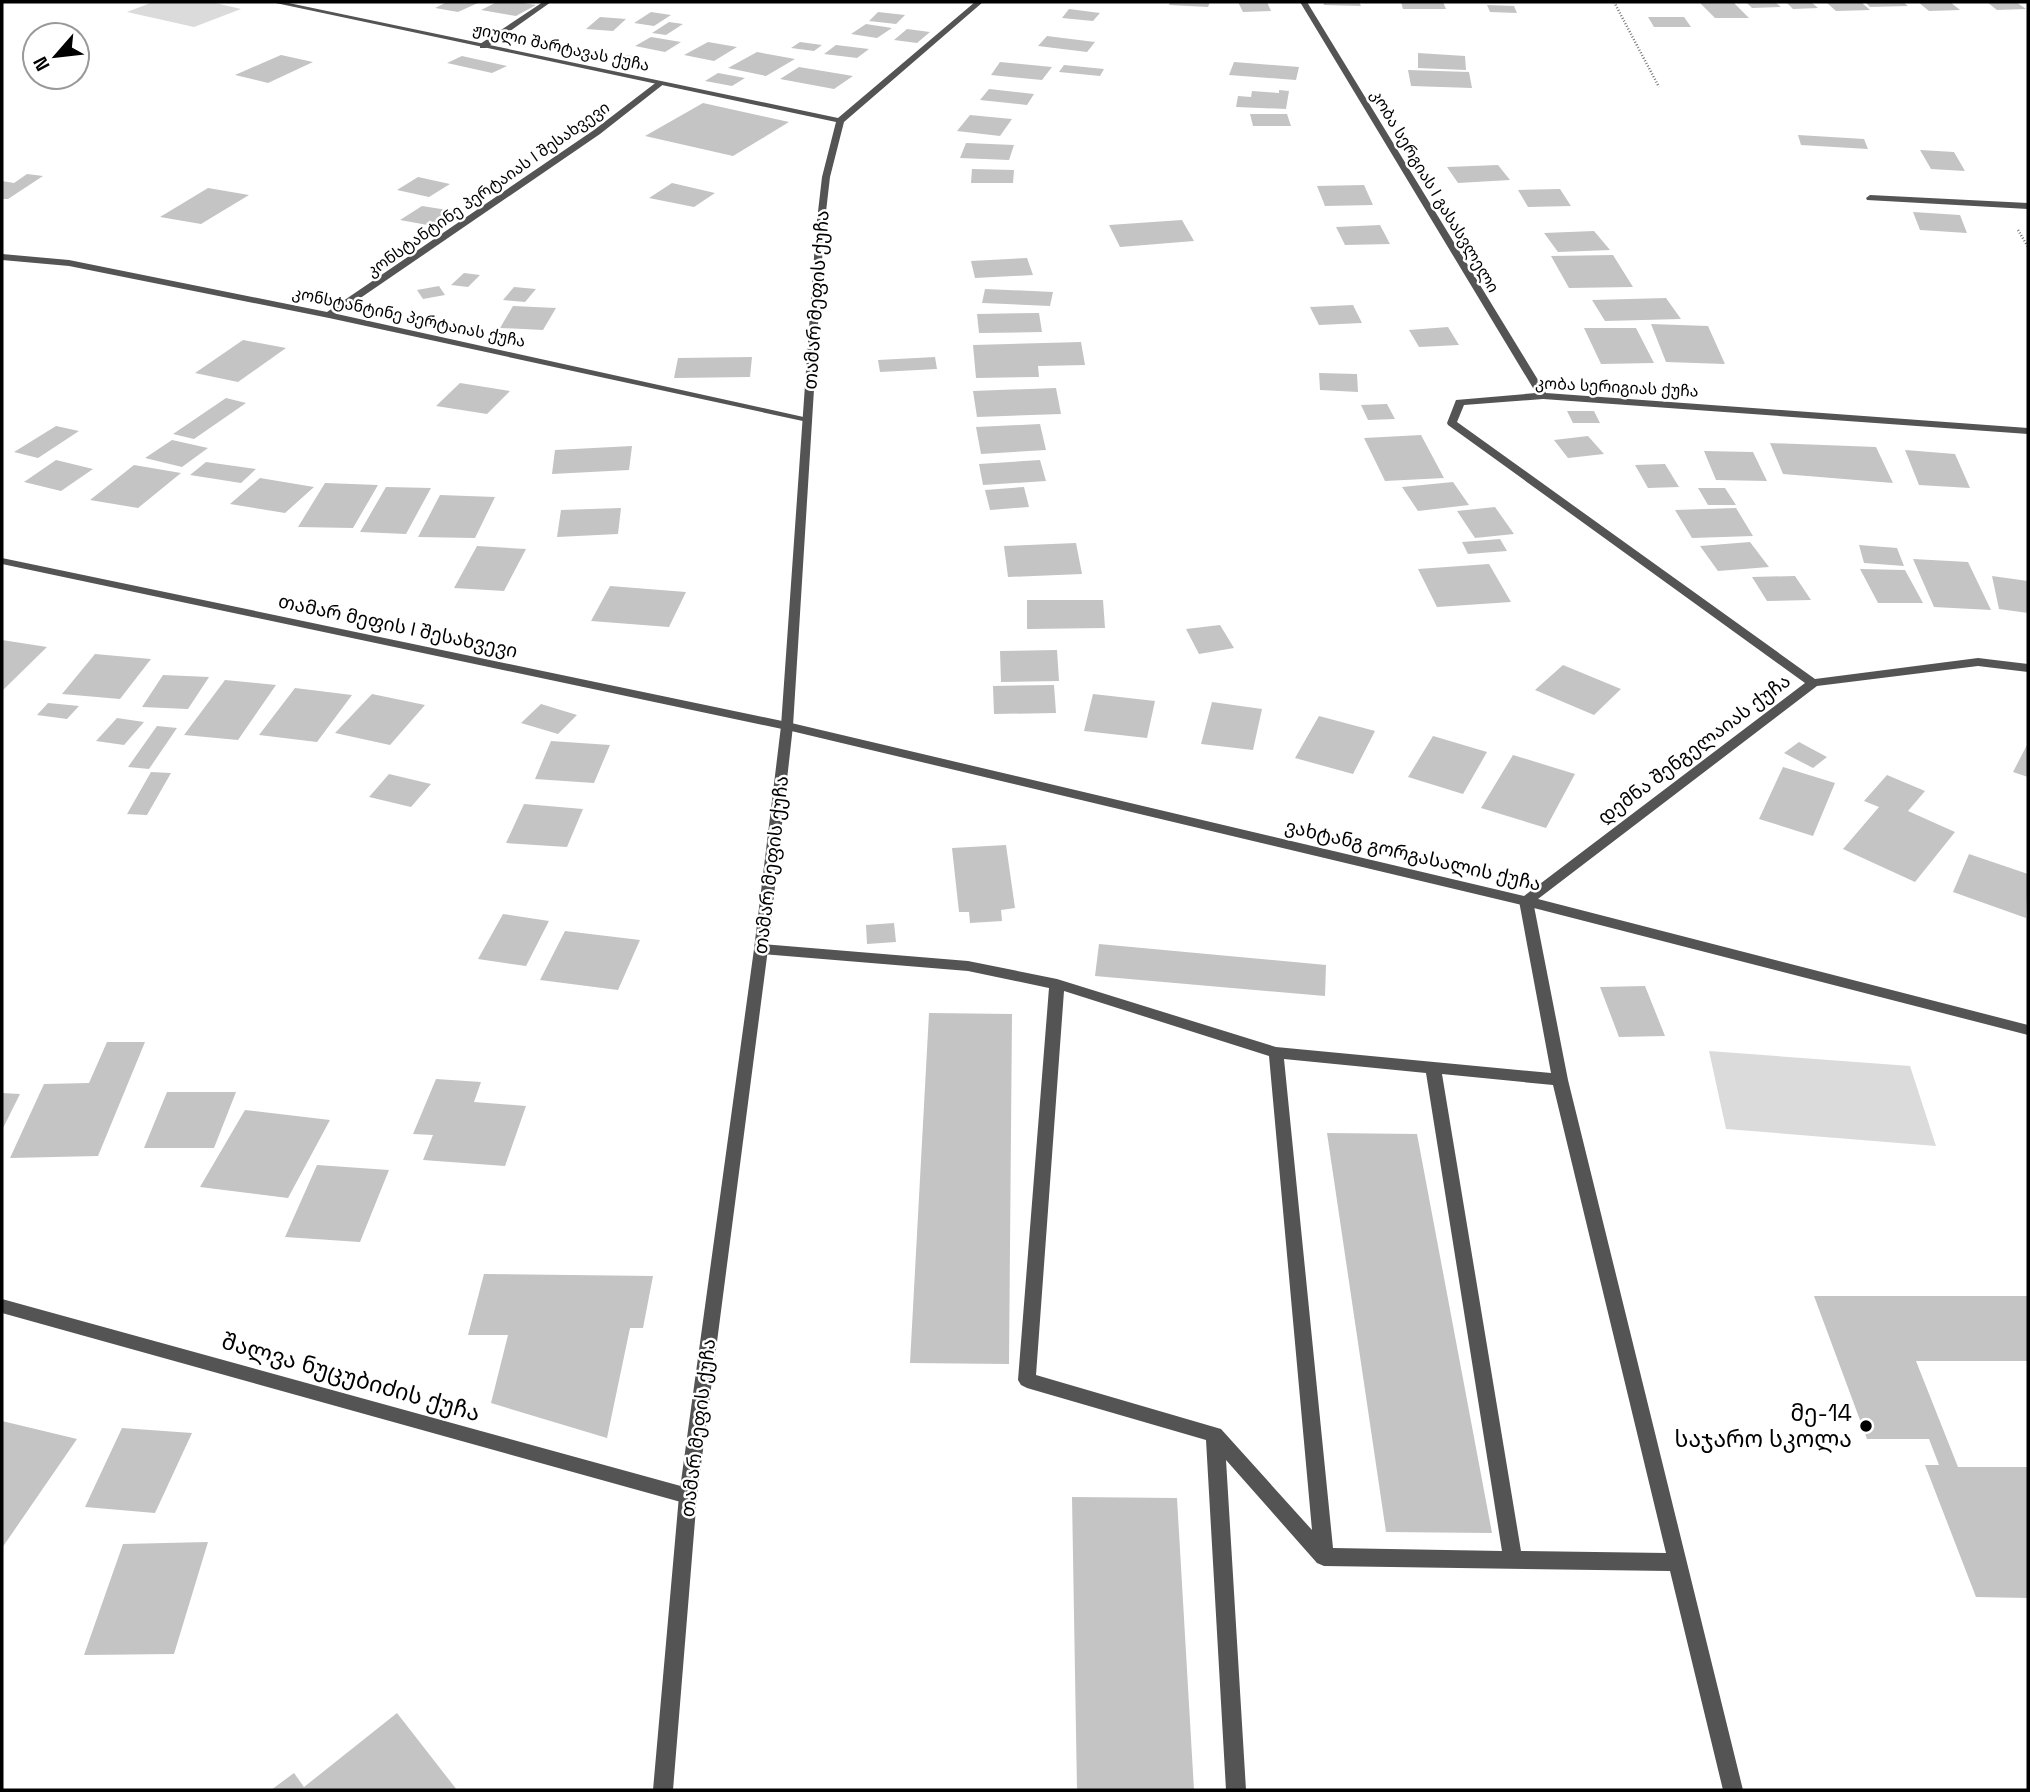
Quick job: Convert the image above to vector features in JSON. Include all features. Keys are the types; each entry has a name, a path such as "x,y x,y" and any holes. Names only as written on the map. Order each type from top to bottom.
{"street":[{"name":"ჟიული შარტავას ქუჩა","path":"275,2 841,121"},
{"path":"483,46 547,2"},
{"path":"841,121 979,2"},
{"name":"კობა სერგიას I გასასვლელი","path":"1303,2 1544,396"},
{"name":"კონსტანტინე პერტაიას I შესახვევი","path":"329,316 597,132 661,83"},
{"name":"თამარ მეფის ქუჩა","path":"663,1790 688,1496 761,948 787,726 820,229 826,177 841,121"},
{"path":"1870,198 2028,206"},
{"name":"კონსტანტინე პერტაიას ქუჩა","path":"2,257 69,264 329,316 808,421"},
{"name":"კობა სერიგიას ქუჩა","path":"1813,683 1452,423 1460,402 1544,396 2028,431"},
{"path":"2,571 7,561"},
{"name":"თამარ მეფის I შესახვევი","path":"7,561 787,726"},
{"name":"დემნა შენგელაიას ქუჩა","path":"1526,901 1813,683 1978,662 2028,668"},
{"name":"ვახტანგ გორგასალის ქუჩა","path":"787,726 1526,901 2028,1030"},
{"path":"1526,901 1560,1080 1675,1562 1733,1790"},
{"path":"761,948 968,966 1057,984 1276,1053 1560,1080"},
{"path":"1057,984 1027,1380 1215,1435 1324,1557 1514,1562 1675,1562"},
{"path":"1276,1053 1324,1557"},
{"path":"1433,1068 1514,1562"},
{"name":"შალვა ნუცუბიძის ქუჩა","path":"2,1306 688,1496"},
{"path":"1215,1435 1236,1790"}],"path":[{"path":"1614,2 1659,87"}],"shaded area":[{"path":"153,2 211,2 241,9 194,27 127,12"},
{"path":"1709,1051 1910,1066 1936,1146 1726,1129"}],"building":[{"path":"447,2 480,2 458,12 435,8"},
{"path":"497,2 536,5 516,16 481,10"},
{"path":"1170,2 1210,2 1208,7 1169,5"},
{"path":"1238,2 1267,2 1271,11 1243,12"},
{"path":"1323,2 1359,2 1361,6 1324,5"},
{"path":"1401,2 1443,2 1446,9 1403,9"},
{"path":"1699,2 1733,2 1749,18 1715,18"},
{"path":"1746,2 1775,2 1781,7 1752,8"},
{"path":"1786,2 1811,2 1818,8 1793,9"},
{"path":"1826,2 1861,2 1870,10 1836,11"},
{"path":"1865,2 1903,2 1908,6 1870,7"},
{"path":"1918,2 1950,2 1960,10 1929,11"},
{"path":"1987,2 2016,2 2026,9 1997,10"},
{"path":"1487,5 1514,6 1517,13 1490,12"},
{"path":"1069,9 1100,13 1093,21 1062,18"},
{"path":"651,12 671,15 654,26 634,23"},
{"path":"878,12 905,15 896,24 869,21"},
{"path":"600,17 626,19 613,31 586,29"},
{"path":"1648,17 1684,17 1691,27 1654,27"},
{"path":"669,22 683,24 666,35 652,33"},
{"path":"866,24 892,28 877,38 851,34"},
{"path":"907,29 930,32 917,43 894,40"},
{"path":"1047,36 1095,42 1087,52 1038,46"},
{"path":"651,37 681,42 665,52 635,46"},
{"path":"708,42 737,47 714,61 684,55"},
{"path":"800,42 822,45 814,51 791,48"},
{"path":"836,45 869,49 857,58 824,54"},
{"path":"757,52 795,59 766,76 728,68"},
{"path":"1418,53 1465,56 1466,70 1418,68"},
{"path":"619,54 639,57 631,63 611,59"},
{"path":"281,55 313,62 268,83 235,75"},
{"path":"462,56 507,66 492,73 447,63"},
{"path":"1000,62 1052,67 1042,80 991,75"},
{"path":"1234,62 1299,67 1296,80 1229,75"},
{"path":"1064,65 1104,69 1100,76 1059,72"},
{"path":"799,67 853,76 834,89 780,79"},
{"path":"1408,70 1469,72 1472,88 1411,86"},
{"path":"718,73 745,78 732,86 705,81"},
{"path":"989,89 1034,94 1027,105 980,100"},
{"path":"1279,90 1289,91 1286,109 1236,107 1238,96 1251,97 1252,91 1279,93"},
{"path":"703,103 789,122 733,156 645,136"},
{"path":"1250,114 1287,114 1291,126 1253,126"},
{"path":"970,115 1012,119 1000,136 957,131"},
{"path":"1798,135 1864,139 1868,149 1801,145"},
{"path":"966,143 1014,145 1009,160 960,158"},
{"path":"1920,150 1954,152 1965,171 1931,169"},
{"path":"1498,165 1510,180 1458,183 1447,167"},
{"path":"972,169 1014,170 1013,183 971,183"},
{"path":"27,174 43,176 8,199 2,199 2,181 14,183"},
{"path":"418,177 450,184 429,197 397,190"},
{"path":"672,183 715,193 694,207 649,198"},
{"path":"1364,185 1373,205 1325,206 1317,186"},
{"path":"208,188 249,195 201,224 160,217"},
{"path":"1560,189 1571,206 1528,207 1518,190"},
{"path":"422,206 454,211 433,226 400,220"},
{"path":"1913,212 1960,215 1967,233 1920,230"},
{"path":"1182,220 1194,241 1120,247 1109,225"},
{"path":"1380,225 1390,244 1345,245 1336,227"},
{"path":"1594,231 1610,250 1558,252 1544,233"},
{"path":"1613,255 1633,287 1569,288 1551,256"},
{"path":"1027,258 1033,275 975,278 971,261"},
{"path":"464,273 480,275 468,287 451,285"},
{"path":"439,286 445,295 423,299 417,290"},
{"path":"514,287 536,289 525,302 503,300"},
{"path":"985,289 1053,292 1050,306 982,303"},
{"path":"1666,298 1681,319 1605,321 1592,300"},
{"path":"1353,305 1362,323 1319,325 1310,307"},
{"path":"513,306 556,308 543,330 500,328"},
{"path":"1039,313 1042,332 979,333 977,314"},
{"path":"1651,324 1708,326 1725,364 1666,362"},
{"path":"1448,327 1459,345 1419,347 1409,330"},
{"path":"1584,328 1636,328 1654,363 1601,364"},
{"path":"243,340 286,348 238,382 195,373"},
{"path":"1081,342 1085,365 1038,366 1039,377 976,378 973,345"},
{"path":"752,357 750,377 674,378 678,358"},
{"path":"935,357 937,369 880,372 878,360"},
{"path":"1319,373 1357,374 1358,392 1320,390"},
{"path":"460,383 510,391 487,414 436,406"},
{"path":"1056,388 1061,414 977,417 973,391"},
{"path":"226,398 246,403 194,439 173,434"},
{"path":"1387,404 1395,419 1368,420 1361,405"},
{"path":"1567,411 1594,411 1600,423 1573,423"},
{"path":"1040,424 1046,450 981,454 976,427"},
{"path":"56,426 79,431 38,458 14,452"},
{"path":"1421,435 1444,478 1385,481 1364,438"},
{"path":"1588,436 1604,454 1568,458 1554,440"},
{"path":"172,440 208,448 182,467 145,458"},
{"path":"1770,443 1876,447 1893,483 1783,474"},
{"path":"632,446 629,470 552,474 555,450"},
{"path":"1905,450 1955,454 1970,488 1919,485"},
{"path":"1704,451 1753,452 1767,481 1716,480"},
{"path":"56,460 93,469 61,491 24,482"},
{"path":"1040,460 1046,481 983,485 979,464"},
{"path":"206,462 256,469 241,483 190,475"},
{"path":"1665,464 1679,487 1648,488 1635,465"},
{"path":"134,465 181,473 138,508 90,500"},
{"path":"260,478 314,487 285,513 230,504"},
{"path":"1453,482 1469,505 1418,511 1402,487"},
{"path":"325,483 378,485 353,528 298,527"},
{"path":"386,487 431,488 406,534 360,532"},
{"path":"1024,487 1029,507 990,510 985,490"},
{"path":"1698,488 1725,488 1736,505 1708,505"},
{"path":"440,495 495,497 475,538 418,537"},
{"path":"1495,507 1514,534 1475,538 1457,511"},
{"path":"621,508 618,534 557,537 561,510"},
{"path":"1736,508 1753,536 1692,538 1675,510"},
{"path":"1500,539 1507,551 1468,554 1462,542"},
{"path":"1750,542 1769,567 1718,571 1700,546"},
{"path":"1076,543 1082,574 1008,577 1004,546"},
{"path":"1859,545 1897,548 1904,566 1864,563"},
{"path":"477,546 526,549 504,591 454,588"},
{"path":"1913,559 1968,562 1991,610 1934,607"},
{"path":"1489,564 1511,602 1437,607 1418,569"},
{"path":"1860,569 1905,570 1923,603 1878,603"},
{"path":"1795,576 1811,600 1767,601 1752,577"},
{"path":"1992,576 2028,581 2028,613 1999,609"},
{"path":"610,586 686,592 669,627 591,621"},
{"path":"1027,600 1103,600 1105,628 1027,629"},
{"path":"1220,625 1234,648 1199,654 1186,629"},
{"path":"2,640 47,647 2,691"},
{"path":"1057,650 1059,681 1001,682 1000,651"},
{"path":"95,654 151,659 120,699 62,694"},
{"path":"1563,665 1621,689 1594,715 1535,690"},
{"path":"163,675 209,677 188,709 142,707"},
{"path":"225,680 276,685 238,740 184,735"},
{"path":"1054,685 1056,713 994,714 993,686"},
{"path":"295,688 352,695 317,742 259,735"},
{"path":"372,694 425,705 390,745 335,733"},
{"path":"1093,694 1155,701 1147,738 1084,731"},
{"path":"1212,702 1262,709 1253,750 1201,744"},
{"path":"48,703 79,706 67,719 37,715"},
{"path":"541,704 577,715 558,734 521,723"},
{"path":"1319,716 1375,731 1353,774 1295,758"},
{"path":"117,718 144,722 124,745 96,741"},
{"path":"157,726 177,728 149,769 128,767"},
{"path":"1433,736 1487,752 1463,794 1408,777"},
{"path":"551,741 610,745 594,783 535,779"},
{"path":"1799,742 1827,757 1813,768 1784,753"},
{"path":"2028,743 2028,777 2013,772"},
{"path":"1513,755 1575,774 1546,828 1481,808"},
{"path":"1783,767 1835,783 1813,836 1759,819"},
{"path":"151,772 171,773 147,815 127,814"},
{"path":"389,774 431,784 411,807 369,797"},
{"path":"1887,775 1925,791 1908,811 1955,832 1915,882 1843,849 1879,807 1864,801"},
{"path":"524,804 583,809 567,847 506,843"},
{"path":"1006,845 1015,908 1001,910 1002,921 970,923 969,912 959,912 952,848"},
{"path":"1969,854 2028,874 2026,918 1953,892"},
{"path":"503,914 549,921 526,966 478,959"},
{"path":"894,923 896,942 867,944 866,925"},
{"path":"565,931 640,940 618,990 540,980"},
{"path":"1099,944 1326,965 1325,996 1095,976"},
{"path":"1645,986 1665,1036 1619,1037 1600,987"},
{"path":"929,1013 1012,1014 1009,1364 910,1363"},
{"path":"107,1042 145,1042 98,1156 10,1158 44,1084 89,1083"},
{"path":"436,1079 481,1082 474,1102 526,1106 505,1166 423,1160 433,1135 413,1134"},
{"path":"167,1092 236,1092 214,1148 144,1148"},
{"path":"2,1093 20,1094 2,1130"},
{"path":"245,1110 330,1120 288,1198 200,1187"},
{"path":"1327,1133 1417,1134 1492,1533 1386,1532"},
{"path":"317,1165 389,1170 360,1242 285,1237"},
{"path":"484,1274 653,1276 643,1328 630,1328 607,1438 491,1403 508,1335 468,1335"},
{"path":"1814,1296 2028,1296 2028,1361 1916,1361 1958,1467 2028,1467 2028,1598 1976,1597 1925,1465 1939,1465 1929,1439 1867,1439"},
{"path":"2,1421 77,1439 2,1548"},
{"path":"122,1428 192,1433 155,1513 85,1507"},
{"path":"1072,1497 1177,1498 1194,1790 1077,1790"},
{"path":"208,1542 174,1654 84,1655 123,1544"},
{"path":"397,1713 457,1790 271,1790 294,1773 304,1787"}],"place":[{"name":"მე-14 საჯარო სკოლა","path":"1866,1426"}]}
